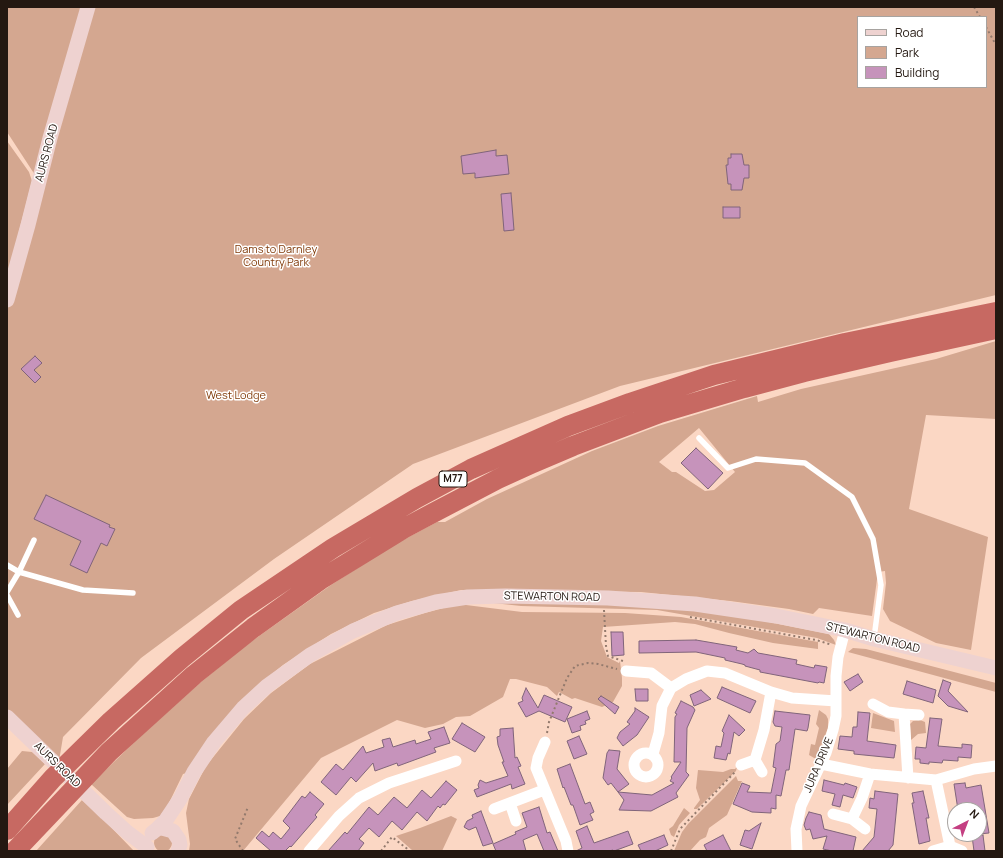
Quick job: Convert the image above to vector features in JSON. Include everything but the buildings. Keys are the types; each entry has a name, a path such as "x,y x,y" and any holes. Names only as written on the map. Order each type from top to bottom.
{"highway":[{"name":"M77","path":"7,830 53,778 108,724 155,681 230,619 332,548 410,502 466,472 568,426 630,402 714,375 845,343 996,312"},
{"name":"M77","path":"15,851 109,752 194,675 253,628 320,580 403,529 433,513 498,479 572,446 660,413 804,372 996,329"}],"main road":[{"name":"AURS ROAD","path":"7,300 50,138 88,7"},
{"name":"STEWARTON ROAD","path":"155,831 166,820 180,799 194,772 214,742 243,708 267,686 310,655 332,642 371,623 418,606 454,598 481,596 608,598 648,600 734,609 845,630 874,639 996,668"},
{"name":"AURS ROAD","path":"7,718 106,813 148,849"},
{"name":"STEWARTON ROAD","path":"179,848 180,799"},
{"name":"AURS ROAD","path":"106,813 131,828 155,831 168,829 173,831 179,848"},
{"path":"148,849 149,837 155,831"}],"street":[{"name":"JURA DRIVE","path":"797,851 796,829 801,806 826,753 833,730 836,716 836,676 845,630"},
{"path":"627,666 651,673 671,688"},
{"path":"653,754 660,733 662,706 671,688 697,674 708,671 718,671 771,692 792,698 836,701"},
{"path":"762,772 755,760 764,730 771,692"},
{"path":"873,704 888,712 919,715"},
{"path":"904,714 908,778"},
{"path":"545,742 538,758 536,768 566,841 568,851"},
{"path":"741,765 755,760"},
{"path":"309,851 339,816 359,798 389,782 456,761"},
{"path":"821,764 870,774 936,780 974,769 996,766"},
{"path":"852,819 862,798 870,774"},
{"path":"936,780 950,846"},
{"path":"494,809 544,790"},
{"path":"510,803 516,821"},
{"path":"833,814 852,819 865,829"},
{"path":"933,851 950,846 962,851"}],"lane":[{"path":"699,438 728,468 756,459 805,463 852,497 873,539 881,584 874,639"},
{"path":"18,615 7,594 34,540"},
{"path":"7,565 19,572 83,590 133,593"}],"path":[{"path":"974,7 979,16"},
{"path":"987,29 996,45"},
{"path":"610,610 604,610 605,641 608,656 627,666"},
{"path":"688,617 816,640 841,648"},
{"path":"545,742 549,722 567,678 575,666 593,663 627,666"},
{"path":"671,851 680,829 741,765"},
{"path":"243,851 235,839 248,807"},
{"path":"381,851 392,837 410,851"}],"green space":[{"name":"Dams to Darnley Country Park","path":"7,7 996,7 996,295 620,386 413,464 274,559 141,658 63,737 58,767 7,717 7,294 35,175 7,132"},
{"path":"7,141 29,172 32,181 7,278"},
{"path":"996,341 996,419 926,415 909,509 988,537 971,650 936,643 890,621 883,609 886,583 885,571 878,572 872,616 819,608 813,614 789,609 730,601 641,592 461,590 412,601 374,613 331,634 283,665 254,689 187,773 183,774 168,805 160,816 134,819 127,817 91,784 144,733 201,682 245,646 331,585 392,546 437,522 445,522 487,499 592,451 658,426 757,396 758,402 801,389 936,359","holes":["699,428 735,472 714,490 705,491 676,472 672,472 659,462"]},
{"path":"475,601 635,604 728,614 829,634 836,645 817,638 657,610 521,606"},
{"path":"458,604 522,612 625,613 681,617 818,642 818,649 773,643 695,624 675,622 603,627 601,641 607,657 619,663 620,661 622,686 613,702 602,707 575,698 572,699 559,692 557,696 547,687 516,679 510,679 503,697 470,716 456,717 443,724 425,728 397,720 321,758 243,851 189,851 190,844 186,813 189,799 206,766 244,719 271,693 310,664 387,625"},
{"path":"853,648 866,649 996,683 996,692 848,652"},
{"path":"819,710 826,715 828,719 828,728 816,759 809,755 811,744 815,745 819,728 816,724"},
{"path":"873,713 894,721 895,732 871,728"},
{"path":"920,720 925,722 926,733 918,734 911,740 910,724 913,721"},
{"path":"22,751 32,752 45,764 7,805 7,769"},
{"path":"737,767 736,771 697,809 694,809 700,800 696,788 698,770 723,772 735,769"},
{"path":"736,776 738,781 742,781 727,815 709,828 706,837 700,840 690,851 674,851 682,832 688,824"},
{"path":"82,800 104,820 134,851 36,851"},
{"path":"684,808 690,813 679,825 674,837 671,835 669,829 673,826"},
{"path":"451,816 457,819 442,851 413,851 396,836 420,828"},
{"path":"163,834 169,837 172,843 169,849 163,852 157,849 154,843 157,837"}],"park label":[{"name":"West Lodge","path":"236,396"}]}
